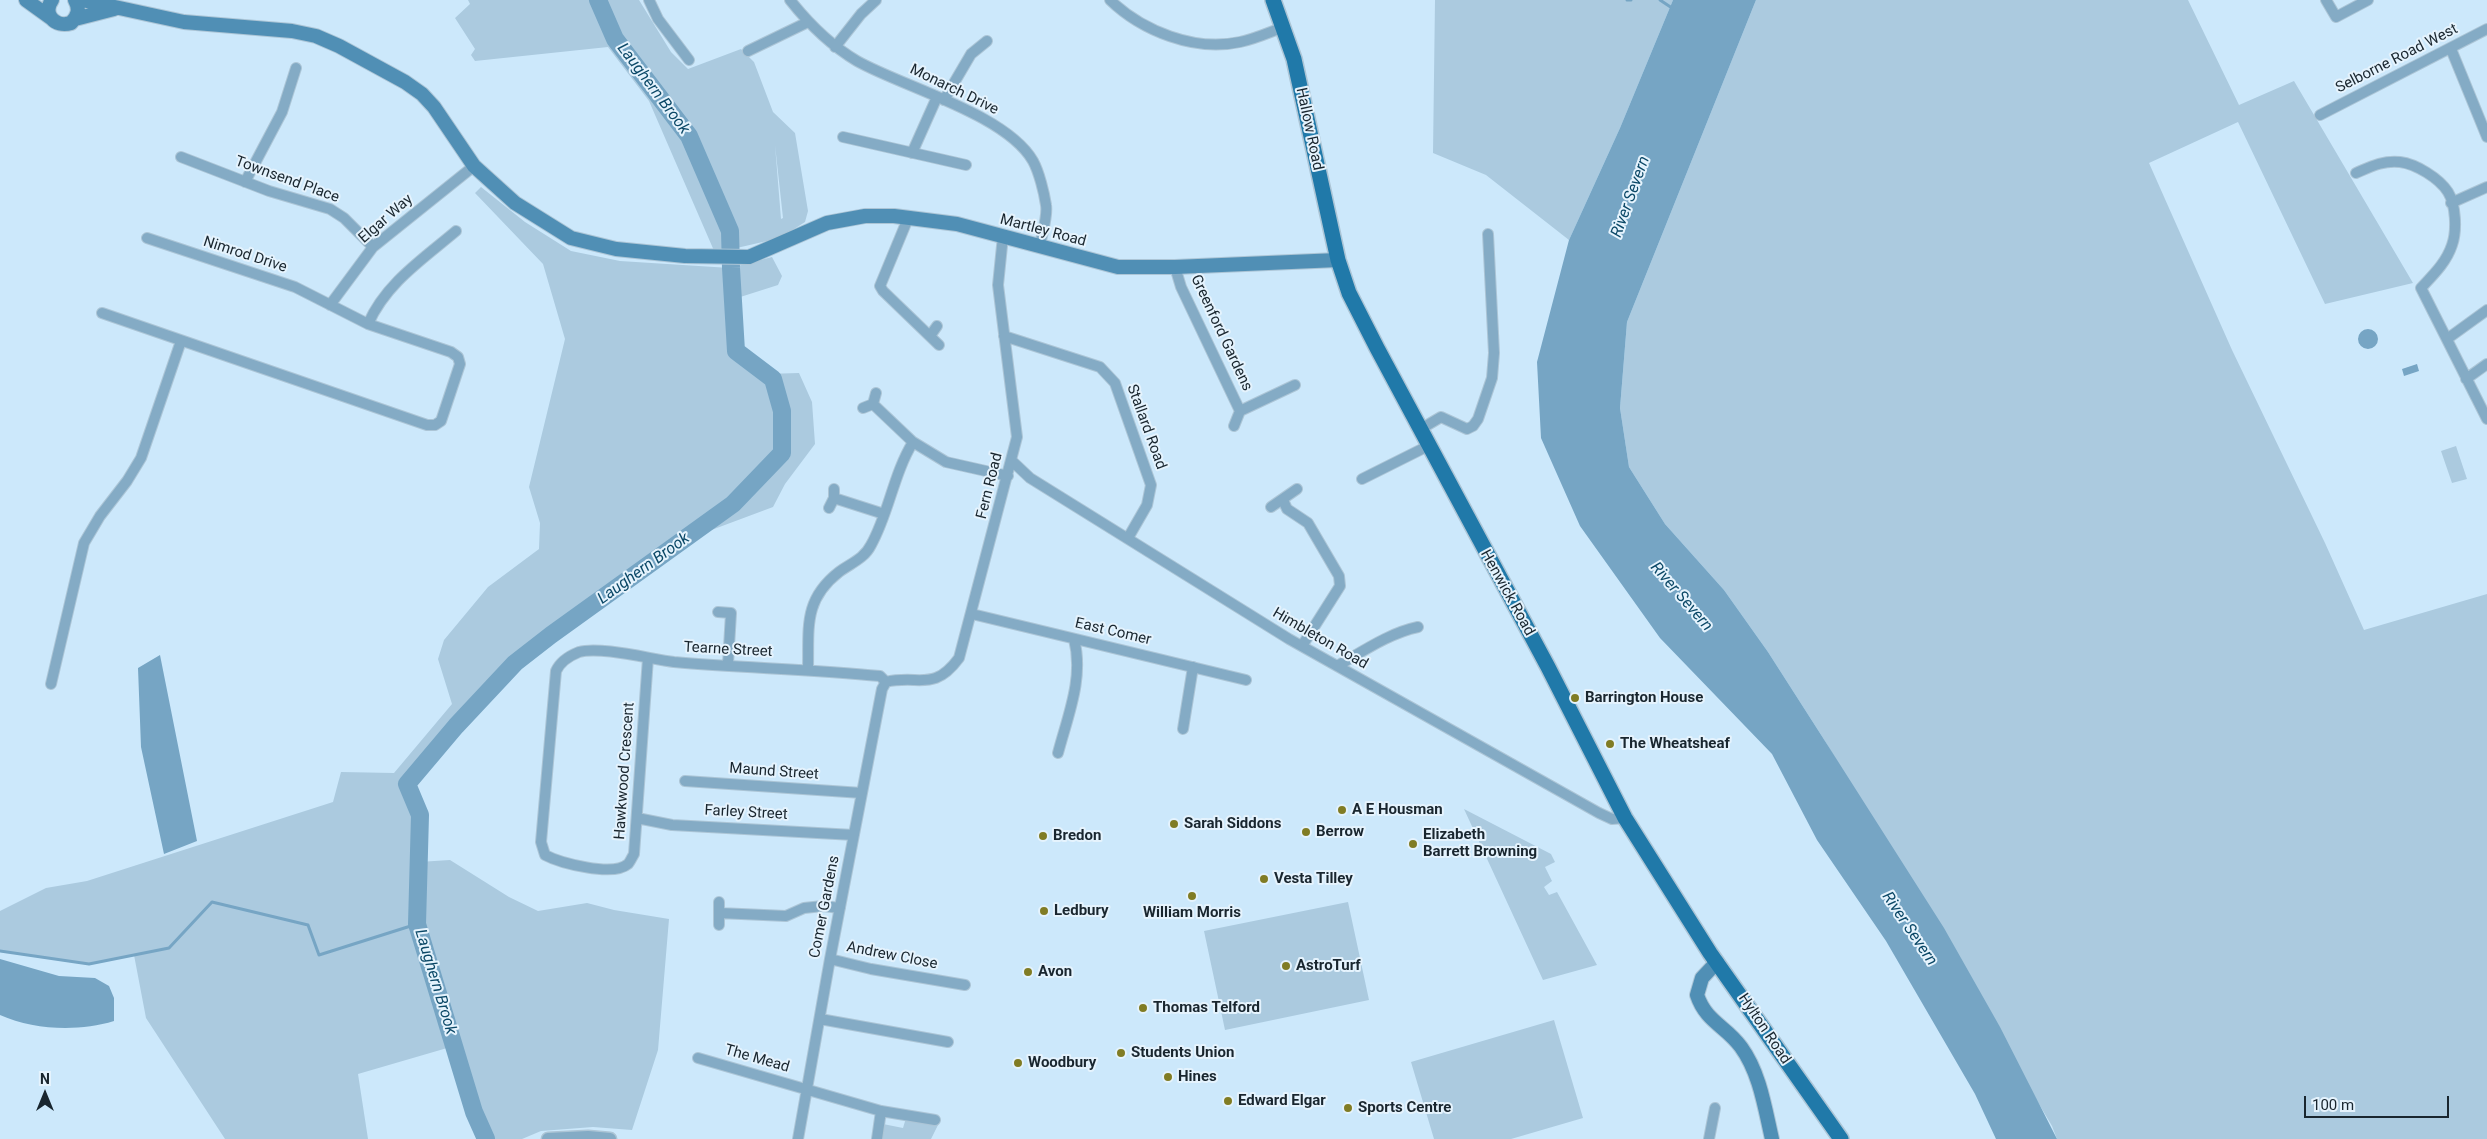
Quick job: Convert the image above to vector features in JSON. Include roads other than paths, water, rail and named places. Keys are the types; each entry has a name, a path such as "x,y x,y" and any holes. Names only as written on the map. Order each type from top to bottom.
{"main road":[{"path":"26,0 61,24 71,23 75,19 114,9"},
{"path":"51,18 48,10 52,0"},
{"path":"75,0 78,10 75,19"},
{"path":"82,0 114,9 194,24 292,31 316,36 405,82 422,94 434,107 474,166"},
{"name":"Hallow Road","path":"1273,0 1294,59 1338,260"},
{"name":"Martley Road","path":"474,166 515,204 571,238 616,250 714,257 749,257 827,223 864,216 909,216 957,224 1118,267 1175,267 1338,260"},
{"name":"Henwick Road","path":"1338,260 1349,292 1419,430 1548,667 1625,818 1688,920"},
{"name":"Hylton Road","path":"1688,920 1841,1139"},
{"path":"1717,962 1702,978 1697,995 1708,1017 1741,1046 1752,1064 1772,1139"}],"street":[{"path":"649,0 658,19 689,60"},
{"name":"Monarch Drive","path":"790,0 808,22 835,47 858,62 941,98 998,128 1016,141 1033,161 1046,206 1040,246"},
{"path":"835,47 861,14 876,0"},
{"path":"1110,0 1131,18 1146,27 1190,41 1225,44 1241,42 1284,27"},
{"path":"2326,0 2336,17 2368,0"},
{"path":"748,51 808,22"},
{"name":"Selborne Road West","path":"2320,115 2487,29"},
{"path":"912,153 941,98 971,54 987,41"},
{"path":"2451,49 2487,137"},
{"path":"245,182 282,112 296,68"},
{"path":"843,137 966,165"},
{"name":"Townsend Place","path":"181,157 245,182 330,209 344,218 373,247"},
{"path":"2356,173 2379,163 2401,162 2420,169 2431,176 2448,192 2455,227 2453,243 2445,261 2421,288 2487,420"},
{"name":"Elgar Way","path":"330,305 373,247 474,166"},
{"path":"2451,202 2487,187"},
{"path":"909,216 880,286 939,345"},
{"path":"368,324 375,307 392,285 456,231"},
{"path":"1419,430 1441,417 1467,429 1473,426 1478,419 1492,378 1494,353 1488,234"},
{"name":"Fern Road","path":"886,682 896,680 927,681 949,671 961,654 972,614 1017,437 998,285 1003,236"},
{"name":"Nimrod Drive","path":"147,238 295,287 368,324 451,352 458,357 460,364 441,421 435,425 427,426 181,341"},
{"name":"Greenford Gardens","path":"1175,267 1181,287 1240,411"},
{"path":"2447,338 2487,310"},
{"path":"52,684 84,543 94,524 127,481 141,458 181,341 102,313"},
{"path":"930,336 937,326"},
{"name":"Stallard Road","path":"1004,336 1100,367 1115,383 1151,485 1147,505 1128,538"},
{"path":"2466,379 2487,364"},
{"name":"Greenford Gardens","path":"1234,426 1240,411 1296,384"},
{"path":"873,404 876,393"},
{"path":"863,408 873,404"},
{"path":"873,404 913,442 946,462 1008,476"},
{"path":"808,669 809,615 820,590 841,570 864,556 872,545 896,475 913,442"},
{"path":"1362,479 1428,446"},
{"name":"Himbleton Road","path":"1012,461 1030,478 1288,639 1599,813 1612,819 1625,818"},
{"path":"1271,507 1297,489"},
{"path":"829,508 834,494 884,514"},
{"path":"1283,500 1287,509 1308,524 1339,576 1340,586 1302,646"},
{"path":"718,612 730,613 728,664"},
{"name":"East Comer","path":"972,614 1246,680"},
{"path":"1337,666 1383,640 1407,629 1418,627"},
{"path":"1058,753 1078,681 1077,652 1074,639"},
{"name":"Tearne Street","path":"568,658 579,652 594,651 648,658 880,676 886,682"},
{"name":"Hawkwood Crescent","path":"568,658 560,663 556,671 541,842 545,855 555,861 614,870 628,864 634,854 648,658"},
{"path":"1183,729 1192,667"},
{"name":"Comer Gardens","path":"798,1139 830,959 882,689 886,682"},
{"name":"Maund Street","path":"685,781 862,793"},
{"name":"Farley Street","path":"637,818 672,825 854,835"},
{"path":"719,925 719,907 786,916 804,908 823,906 840,908"},
{"name":"Andrew Close","path":"830,959 872,969 950,978 965,985"},
{"path":"820,1019 948,1042"},
{"name":"The Mead","path":"698,1058 881,1111 935,1120"},
{"path":"1709,1139 1715,1108"},
{"path":"877,1139 881,1111"},
{"path":"548,1139 610,1139"}],"water":[{"name":"River Severn","path":"1673,0 1756,0 1627,322 1620,408 1629,467 1665,524 1724,590 1768,652 1825,741 1944,928 2000,1027 2057,1139 1996,1139 1975,1094 1886,941 1817,840 1772,754 1660,638 1580,526 1541,438 1537,362 1569,240 1620,128"},
{"path":"2364,329 2372,329 2378,335 2378,343 2372,349 2364,349 2358,343 2358,335"},
{"path":"2417,364 2419,371 2404,376 2402,369"},
{"path":"160,655 197,841 164,854 141,747 138,668"},
{"path":"0,959 59,976 95,978 109,986 114,998 114,1021 86,1027 56,1028 27,1024 0,1015"}],"waterway":[{"name":"Laughern Brook","path":"486,1139 474,1112 417,924 420,815 407,784 456,726 515,663 733,504 782,453 782,411 773,379 736,351 730,231 689,136 615,39 598,0"},
{"path":"1660,0 1672,8"},
{"path":"0,951 89,964 169,948 212,902 308,925 319,955 417,924"}],"place":[{"name":"Barrington House","path":"1575,698"},
{"name":"The Wheatsheaf","path":"1610,744"},
{"name":"A E Housman","path":"1342,810"},
{"name":"Sarah Siddons","path":"1174,824"},
{"name":"Berrow","path":"1306,832"},
{"name":"Bredon","path":"1043,836"},
{"name":"Elizabeth Barrett Browning","path":"1413,844"},
{"name":"Vesta Tilley","path":"1264,879"},
{"name":"William Morris","path":"1192,896"},
{"name":"Ledbury","path":"1044,911"},
{"name":"AstroTurf","path":"1286,966"},
{"name":"Avon","path":"1028,972"},
{"name":"Thomas Telford","path":"1143,1008"},
{"name":"Students Union","path":"1121,1053"},
{"name":"Woodbury","path":"1018,1063"},
{"name":"Hines","path":"1168,1077"},
{"name":"Edward Elgar","path":"1228,1101"},
{"name":"Sports Centre","path":"1348,1108"}]}
